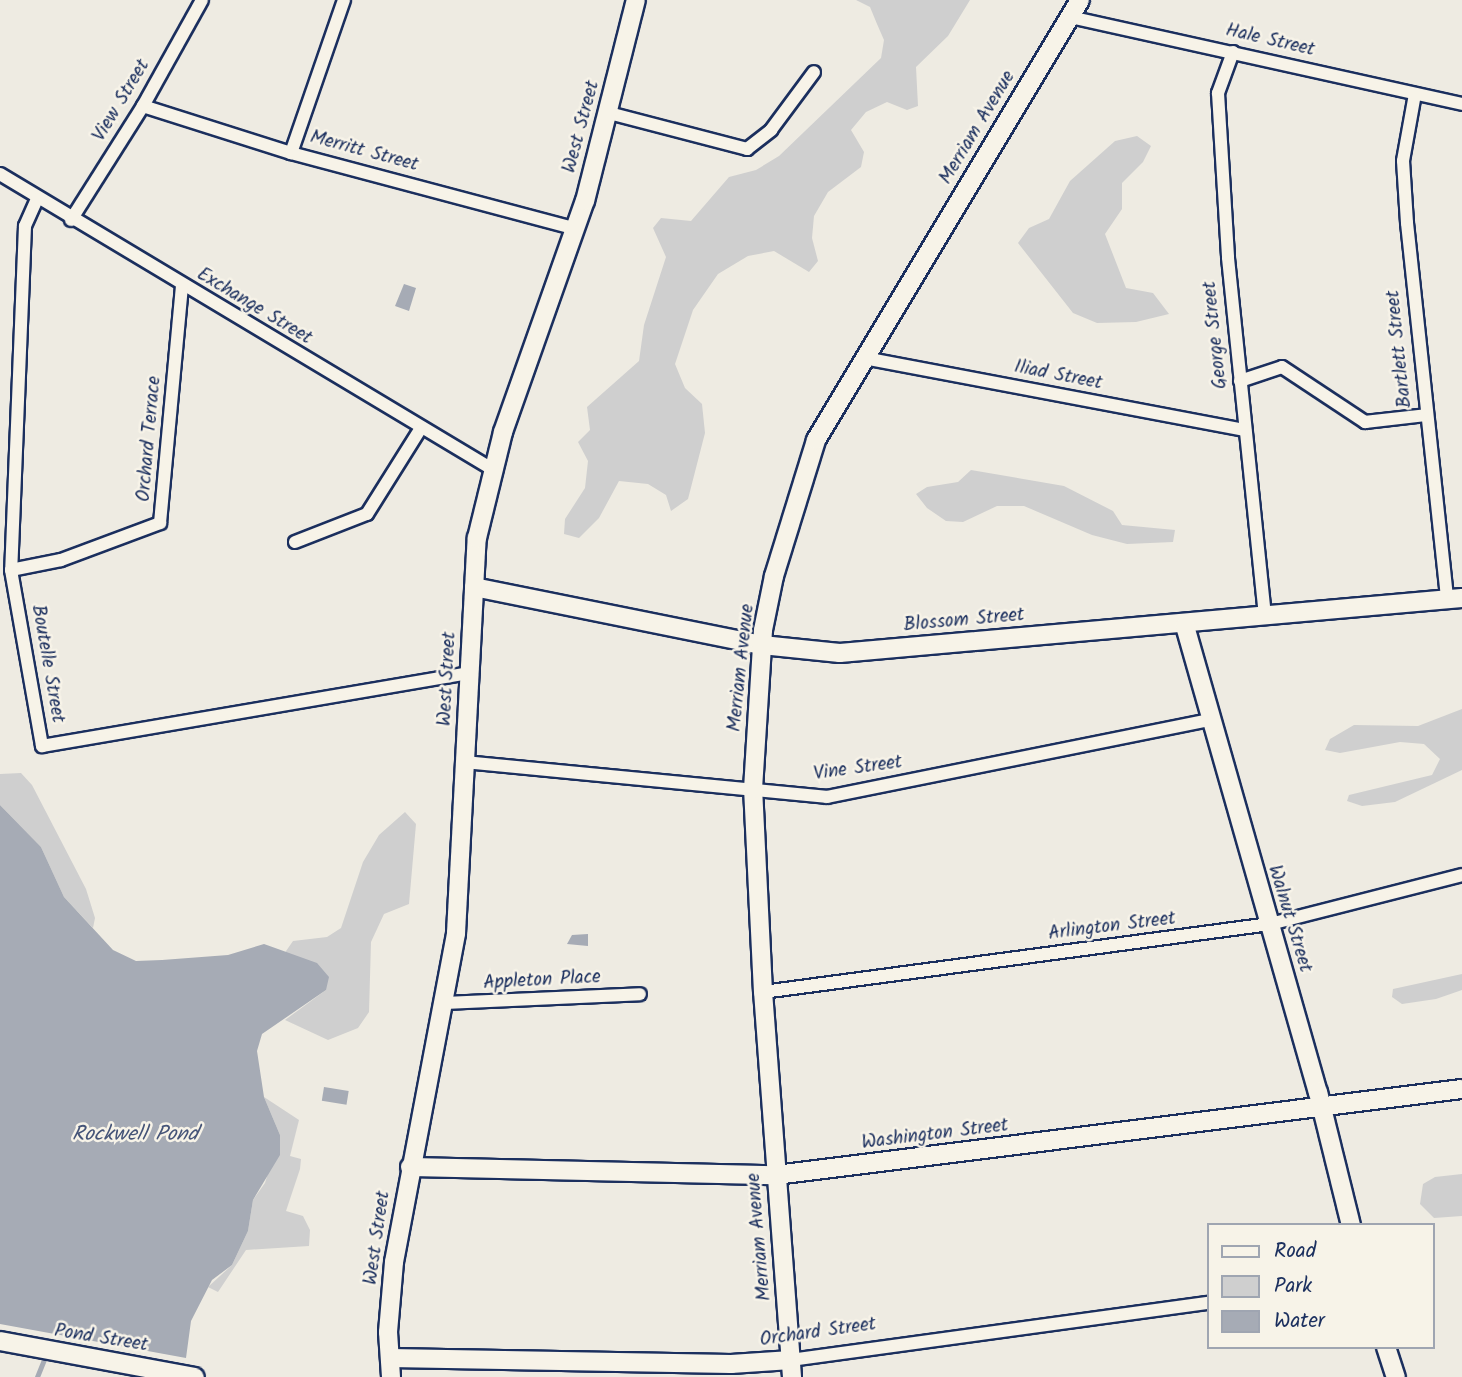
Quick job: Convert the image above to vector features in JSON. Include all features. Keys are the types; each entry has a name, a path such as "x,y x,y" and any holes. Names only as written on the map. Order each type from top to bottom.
{"street":[{"name":"View Street","path":"71,220 143,106 202,0"},
{"path":"291,153 344,0"},
{"name":"West Street","path":"391,1377 394,1262 410,1167 445,1003 458,908 477,538 492,468 576,229 636,0"},
{"name":"Merriam Avenue","path":"792,1368 762,992 753,789 762,645 774,576 804,470 816,440 1080,0"},
{"name":"Hale Street","path":"1070,17 1462,104"},
{"name":"George Street","path":"1233,52 1218,93 1240,381 1265,615"},
{"path":"608,113 747,149 771,130 814,72"},
{"name":"Bartlett Street","path":"1415,94 1403,161 1426,415 1455,599"},
{"name":"Merritt Street","path":"143,106 291,153 576,229"},
{"name":"Exchange Street","path":"0,174 71,220 492,468"},
{"name":"Boutelle Street","path":"37,199 25,226 11,569 42,746 470,673"},
{"name":"Orchard Terrace","path":"11,569 61,560 160,523 182,286"},
{"name":"Iliad Street","path":"864,358 1245,430"},
{"path":"1240,381 1282,367 1365,422 1426,415"},
{"path":"295,542 367,514 421,428"},
{"name":"Blossom Street","path":"474,587 762,645 860,652 1455,599"},
{"name":"Walnut Street","path":"1185,625 1321,1105 1350,1223"},
{"name":"Vine Street","path":"465,762 827,797 1210,720"},
{"name":"Arlington Street","path":"762,992 1270,924 1462,875"},
{"name":"Appleton Place","path":"445,1003 640,994"},
{"name":"Washington Street","path":"410,1167 776,1175 1462,1088"},
{"name":"Orchard Street","path":"390,1358 731,1364 792,1368 1206,1303"},
{"name":"Pond Street","path":"0,1341 35,1350 195,1377"},
{"path":"1387,1349 1396,1377"}],"green space":[{"path":"856,0 970,0 948,36 916,67 918,106 907,110 887,102 866,112 851,130 864,152 861,167 828,192 814,216 812,238 818,261 809,272 774,251 748,256 718,274 693,310 675,364 685,388 702,404 705,433 688,499 671,511 666,495 648,484 619,481 599,518 579,538 564,534 565,519 585,488 588,461 578,442 590,430 587,407 639,361 644,325 666,257 653,228 661,218 691,221 729,177 756,170 779,156 881,58 884,40 870,7"},
{"path":"1137,136 1151,146 1143,162 1122,183 1122,209 1105,234 1126,288 1153,293 1169,314 1136,322 1097,323 1073,313 1018,243 1029,228 1049,219 1070,181 1115,141"},
{"path":"971,470 1064,486 1113,511 1122,525 1175,530 1173,542 1127,544 1092,535 1024,506 997,506 963,522 946,521 927,508 916,494 927,487 958,482"},
{"path":"1462,709 1462,770 1395,802 1362,806 1347,801 1349,795 1432,775 1440,759 1424,744 1400,742 1340,753 1325,750 1330,739 1354,725 1418,726"},
{"path":"21,773 32,785 86,889 95,918 93,928 64,897 41,847 0,805 0,774"},
{"path":"405,812 416,824 409,904 384,914 371,942 369,1012 358,1028 328,1040 285,1020 326,990 284,954 293,941 327,937 341,928 363,862 379,835"},
{"path":"1462,974 1462,990 1436,999 1402,1004 1392,997 1393,989"},
{"path":"264,1097 299,1120 290,1156 301,1159 300,1169 286,1211 303,1216 310,1230 309,1246 246,1250 218,1292 208,1287 232,1265 248,1231 253,1200 265,1183 280,1135"},
{"path":"1462,1174 1462,1216 1434,1218 1420,1204 1423,1184 1435,1177"}],"water":[{"path":"404,284 416,288 409,311 395,306"},
{"name":"Rockwell Pond","path":"0,805 41,847 64,897 113,950 136,961 162,960 228,955 264,944 317,963 329,977 326,990 262,1034 257,1051 264,1097 280,1135 280,1155 253,1200 248,1231 232,1265 212,1280 191,1321 186,1358 0,1324"},
{"path":"588,934 588,946 567,944 572,935"},
{"path":"324,1087 349,1091 347,1105 322,1101"}],"waterway":[{"path":"37,1377 46,1355"}]}
